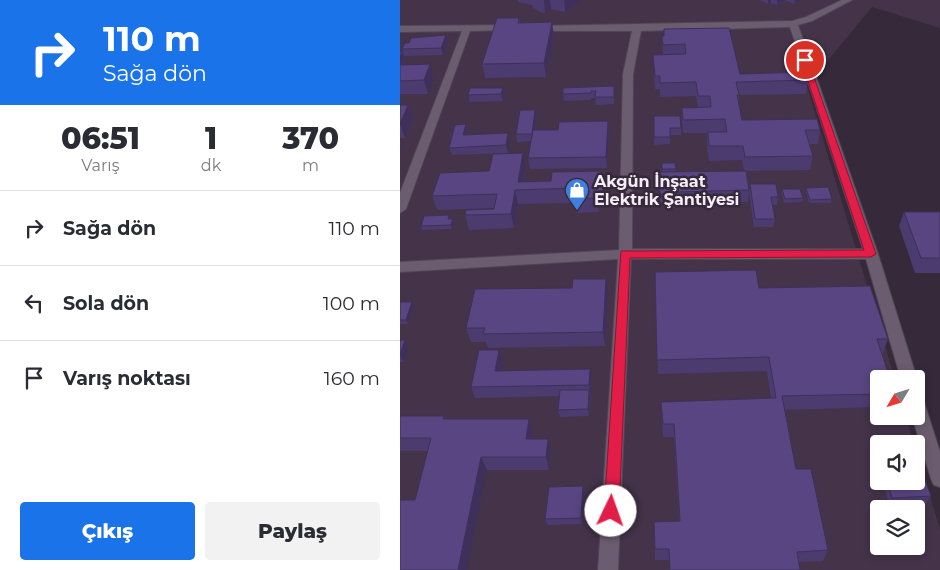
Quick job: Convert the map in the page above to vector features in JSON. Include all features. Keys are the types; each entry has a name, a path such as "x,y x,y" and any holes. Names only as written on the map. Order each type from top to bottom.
{"street":[{"path":"400,29 637,28 793,24 809,19 848,0"},
{"path":"793,24 871,254 906,370"},
{"path":"400,209 467,28"},
{"path":"608,570 625,254 628,74 637,28"},
{"path":"400,266 625,254 871,254"},
{"path":"923,425 940,479"}],"shaded area":[{"path":"400,0 940,0 940,28 872,7 807,86 892,370 870,370 870,425 909,425 911,435 870,435 870,490 925,490 925,480 940,529 940,570 400,570"}],"building":[{"path":"497,18 519,18 518,23 552,22 544,63 482,64"},
{"path":"729,28 740,74 805,72 808,80 736,82 742,120 817,119 820,130 805,130 813,156 745,157 743,146 709,146 708,132 727,132 725,119 683,120 682,108 711,107 710,96 698,96 696,82 660,83 660,76 655,76 653,55 686,54 685,44 663,45 662,36 664,36 664,29"},
{"path":"446,35 441,48 402,49 405,43 409,43 411,38"},
{"path":"430,64 424,80 400,81 400,65"},
{"path":"614,86 614,97 595,97 596,91 591,91 591,93 563,94 563,88"},
{"path":"470,88 503,88 501,94 468,95"},
{"path":"400,105 408,105 400,124"},
{"path":"520,110 535,110 532,134 516,134"},
{"path":"654,116 680,116 681,128 670,128 670,137 654,137"},
{"path":"608,121 606,157 528,158 533,130 558,130 559,122"},
{"path":"466,124 463,135 508,133 506,145 449,148 455,125"},
{"path":"523,153 518,182 551,181 552,172 601,171 600,181 604,181 603,192 597,192 597,198 574,198 575,188 515,190 511,214 465,215 466,210 494,209 497,194 432,196 440,173 489,171 493,154"},
{"path":"662,163 675,163 676,169 662,169"},
{"path":"746,171 749,190 660,194 659,172"},
{"path":"750,184 776,184 778,197 771,197 775,219 755,219"},
{"path":"828,187 832,199 810,200 806,188"},
{"path":"782,189 800,189 803,198 785,199"},
{"path":"904,212 940,212 940,258 921,258"},
{"path":"449,215 448,219 453,219 451,225 421,226 424,216"},
{"path":"756,270 759,288 870,286 888,339 877,339 887,370 870,370 870,394 782,396 796,469 811,469 828,550 797,552 800,570 670,570 669,549 655,549 654,522 680,521 674,424 663,424 661,402 776,398 769,357 657,360 655,272"},
{"path":"573,279 606,279 603,332 483,334 485,328 466,328 475,289 572,288"},
{"path":"400,302 412,302 406,320 400,320"},
{"path":"400,340 405,340 400,355"},
{"path":"479,350 499,350 495,371 590,369 589,385 471,387"},
{"path":"560,390 589,390 588,409 558,410"},
{"path":"400,416 444,416 443,419 529,419 526,439 548,439 546,457 481,457 458,570 400,570 400,500 415,500 431,438 400,438"},
{"path":"925,480 931,496 892,498 890,490 925,490"},
{"path":"583,486 581,518 545,519 549,487"}],"place":[{"name":"Akgün İnşaat Elektrik Şantiyesi","path":"577,211"}],"route":[{"path":"611,511 625,254 871,254 805,60"}]}
